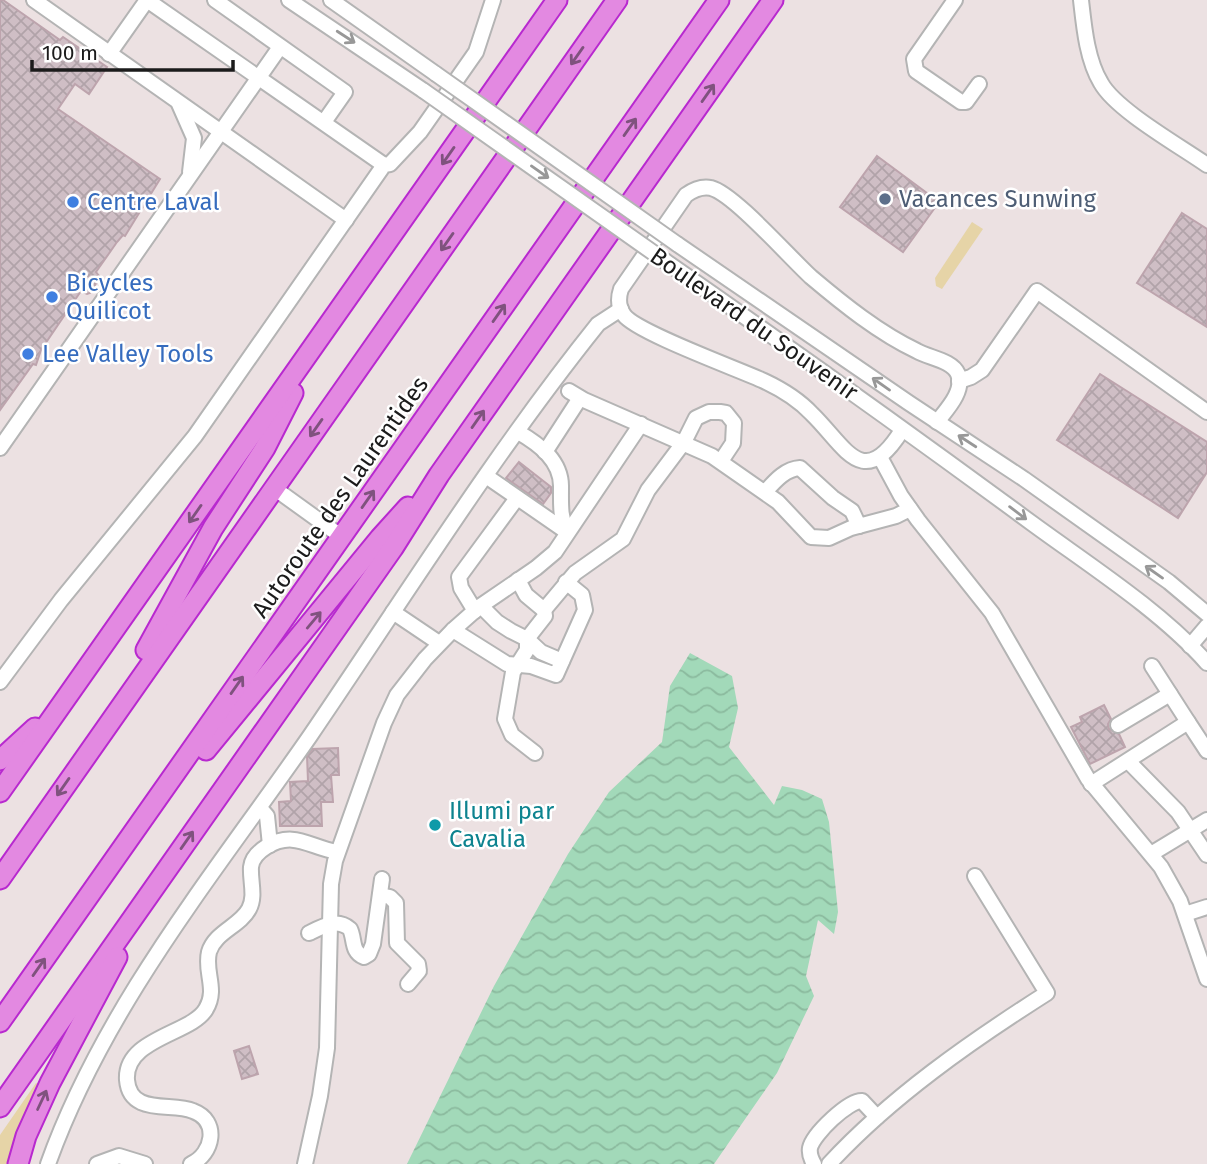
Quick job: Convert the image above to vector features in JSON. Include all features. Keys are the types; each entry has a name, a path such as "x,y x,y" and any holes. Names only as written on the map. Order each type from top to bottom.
{"highway":[{"path":"0,792 557,0"},
{"path":"0,879 617,0"},
{"name":"Autoroute des Laurentides","path":"0,1023 719,0"},
{"path":"0,1107 393,548 439,475 772,0"},
{"path":"102,731 213,528 265,448 321,336"},
{"path":"113,861 380,538 439,475"},
{"path":"0,760 62,704"},
{"path":"18,1164 26,1136 50,1083 148,896"}],"street":[{"path":"34,0 346,220"},
{"path":"109,54 147,0 384,165 390,164 420,132 476,52 493,0"},
{"path":"215,0 345,92 324,122"},
{"name":"Boulevard du Souvenir","path":"289,0 424,91 1089,564 1207,663"},
{"name":"Boulevard du Souvenir","path":"331,0 677,244 1024,479 1147,566 1207,614"},
{"path":"955,0 914,59 914,66 916,71 961,102 966,102 979,84"},
{"path":"1081,0 1093,63 1108,95 1207,165"},
{"path":"0,448 280,47"},
{"path":"177,102 194,138 190,177"},
{"path":"0,682 61,600 195,436 384,165"},
{"path":"902,430 892,446 880,457 865,461 853,457 841,448 810,412 789,395 630,321 621,309 619,295 626,280 680,202 692,191 701,188 711,188 725,195 831,293 914,350 953,367 960,381 953,400 937,422"},
{"path":"960,381 982,370 1037,292 1207,412"},
{"path":"48,1164 75,1098 125,1004 173,929 260,808 486,476 598,324 621,309"},
{"path":"545,452 574,395 684,442 720,461 785,508 800,528 811,537 829,538 910,509"},
{"path":"544,610 566,582 586,564 623,539 648,490 684,442 692,424 700,415 715,411 726,413 734,423 735,432 733,443 720,461"},
{"path":"304,1164 320,1096 327,1048 331,884 337,852 389,710 407,681 439,643 478,608 555,552 641,424"},
{"path":"518,432 535,442 557,467 560,476 561,511 567,532"},
{"path":"880,457 910,509 992,613 1091,784 1151,854 1172,885 1207,979"},
{"path":"765,492 782,475 800,468 852,511 859,526"},
{"path":"486,476 567,532"},
{"path":"274,488 342,537"},
{"path":"517,498 459,577 461,588 478,608 497,622 527,639 541,652 562,662"},
{"path":"518,580 526,595 544,610 545,617 527,639 527,650 512,676 506,725 516,739 535,753"},
{"path":"453,630 507,664 531,666 556,675 584,614 585,605 582,596 566,582"},
{"path":"394,612 439,643"},
{"path":"1190,646 1207,626"},
{"path":"1152,666 1206,746"},
{"path":"1118,725 1170,694"},
{"path":"1091,784 1188,722"},
{"path":"1128,761 1178,812 1207,855"},
{"path":"260,808 267,816 270,845"},
{"path":"1151,854 1207,820"},
{"path":"191,1164 204,1155 211,1143 211,1132 206,1121 197,1112 152,1106 136,1099 128,1083 128,1071 134,1059 146,1048 163,1035 194,1021 205,1011 212,990 208,960 211,946 249,910 252,898 252,860 270,845 293,838 337,852"},
{"path":"829,1164 877,1117 969,1046 1047,993 975,876"},
{"path":"309,933 331,923 347,926 352,933 355,950 361,956 367,956 372,951 382,879"},
{"path":"380,895 390,897 396,903 397,943 418,964 419,971 408,984"},
{"path":"1185,914 1207,907"},
{"path":"814,1164 811,1157 812,1143 850,1103 862,1101 877,1117"},
{"path":"97,1164 119,1156 145,1164"}],"shaded area":[{"path":"972,222 983,229 942,289 936,286 935,278"},
{"path":"36,1083 41,1086 15,1141 8,1164 0,1164 0,1135"}],"water":[{"path":"690,653 732,676 738,708 729,747 774,805 782,786 802,790 822,799 829,822 838,912 834,934 818,920 806,976 814,996 777,1073 714,1164 407,1164 494,986 568,854 609,792 662,742 670,686"}],"building":[{"name":"Centre Laval","path":"0,0 107,67 89,94 75,84 58,109 160,179 125,236 117,242 96,272 100,277 90,293 81,291 41,350 36,365 33,364 0,410"},
{"path":"877,156 939,202 903,252 840,207"},
{"path":"1182,213 1207,229 1207,327 1137,283"},
{"path":"1100,374 1207,442 1207,472 1178,518 1057,440"},
{"path":"519,462 551,487 551,493 543,504 506,478"},
{"path":"1104,705 1111,719 1109,729 1119,734 1125,747 1090,764 1071,727 1082,722 1080,717"},
{"path":"338,748 339,775 331,775 333,802 321,802 322,826 280,826 279,802 291,801 290,782 308,781 307,756 312,749"},
{"path":"249,1046 258,1074 242,1079 234,1051"}],"place":[{"name":"Vacances Sunwing","path":"885,199"},
{"name":"Centre Laval","path":"73,202"},
{"name":"Bicycles Quilicot","path":"52,297"},
{"name":"Lee Valley Tools","path":"28,354"},
{"name":"Illumi par Cavalia","path":"435,825"}]}
